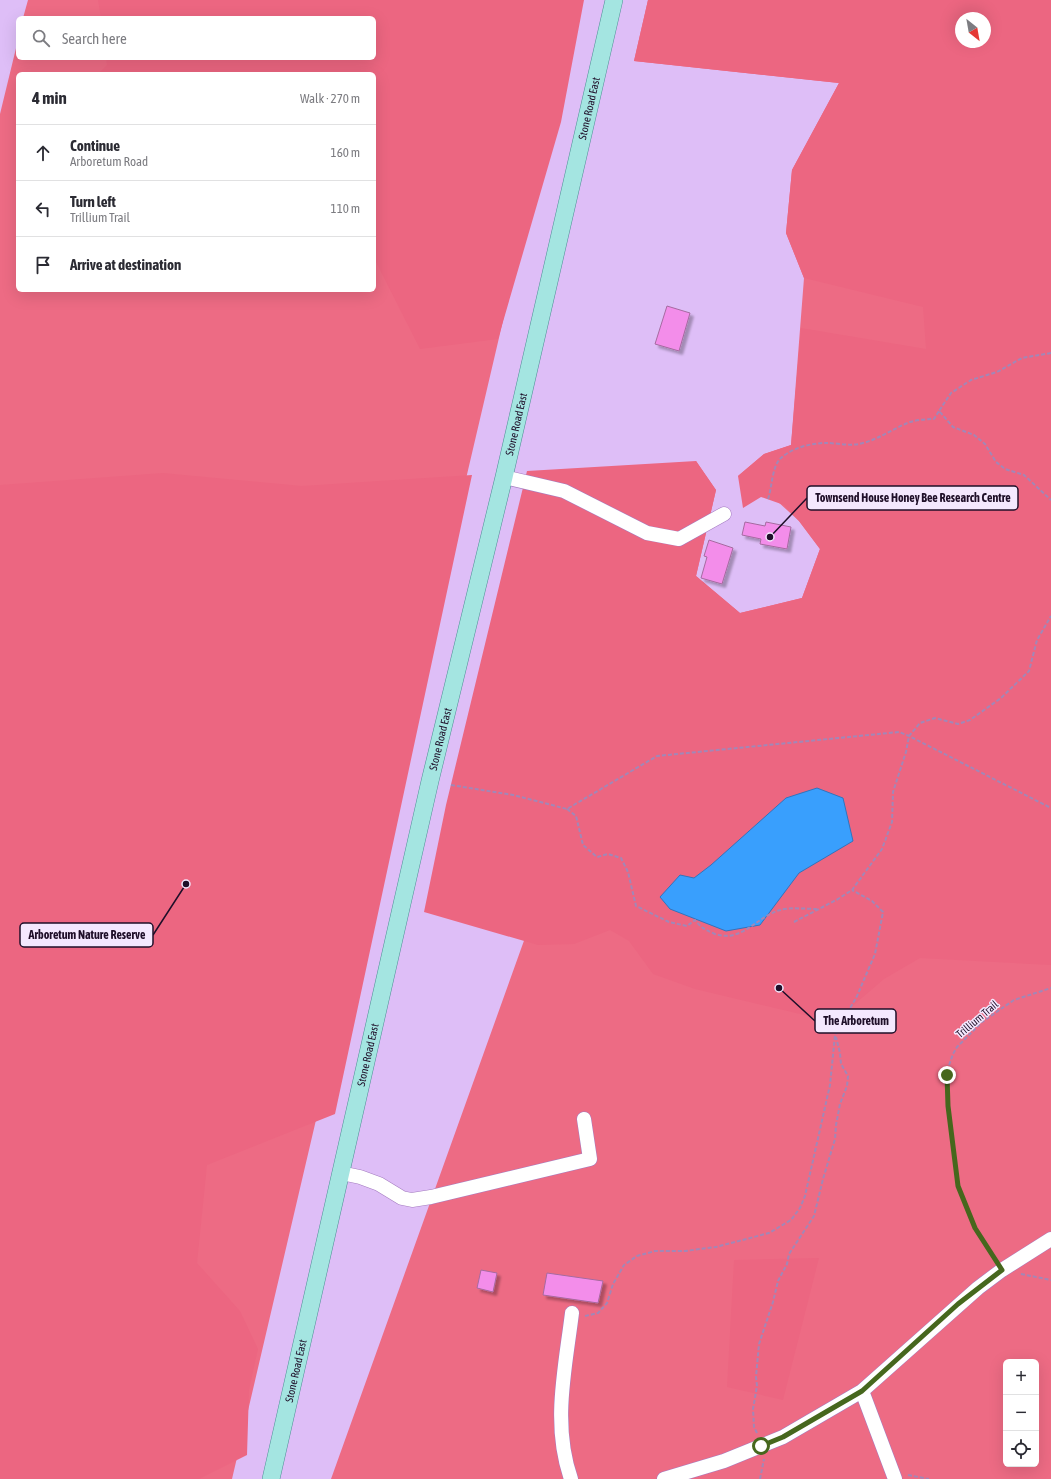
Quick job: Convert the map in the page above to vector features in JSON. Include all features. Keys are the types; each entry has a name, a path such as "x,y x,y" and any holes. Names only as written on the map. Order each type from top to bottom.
{"main road":[{"name":"Stone Road East","path":"271,1479 429,789 504,477 614,0"}],"street":[{"path":"504,477 564,491 647,533 680,539 724,514"},
{"path":"341,1172 379,1184 402,1198 412,1200 431,1197 590,1159 584,1119"},
{"path":"664,1479 724,1461 783,1437 862,1391 958,1304 1002,1270 1051,1238"},
{"path":"571,1479 565,1462 560,1424 563,1382 572,1317"},
{"path":"862,1391 894,1475"}],"path":[{"path":"768,499 771,491 772,478 779,459 794,450 810,444 858,444 879,438 911,422 934,419 951,393 971,380 997,372 1022,358 1051,353"},
{"path":"939,411 953,427 974,435 985,444 996,462 1005,469 1024,475 1051,500"},
{"path":"794,922 852,890 882,849 892,822 892,792 906,752 909,736 920,723 935,718 958,724 970,720 1001,698 1029,671 1037,640 1051,616"},
{"path":"567,809 657,756 899,732 1051,808"},
{"path":"451,784 513,795 567,809 576,816 583,845 596,857 608,854 622,858 628,872 636,906 669,922 687,926 695,920 702,929 721,935 735,936 770,914 781,909 819,909"},
{"path":"572,1317 598,1312 607,1303 613,1284 624,1265 637,1256 655,1251 685,1251 716,1247 769,1233 791,1220 800,1208 805,1196 830,1085 835,1035 857,996 875,954 883,912 872,901 852,890"},
{"name":"Trillium Trail","path":"1002,1270 975,1228 958,1186 948,1106 948,1068 957,1047 988,1018 1014,1000 1051,988"},
{"path":"760,1479 764,1457 754,1427 753,1408 757,1386 756,1377 759,1344 773,1302 778,1281 787,1264 789,1254 814,1216 826,1167 835,1139 840,1104 847,1086 848,1076 841,1064 840,1053 835,1035"},
{"path":"1002,1270 1051,1280"},
{"path":"894,1475 929,1479"}],"shaded area":[{"path":"28,0 578,0 232,1479 0,1479 0,114 16,48 16,60 376,60 376,16 24,16"},
{"path":"98,0 584,0 561,122 498,339 420,349 376,262 376,72 100,72 107,65 106,60 376,60 376,16 101,16"},
{"path":"648,0 1051,0 1051,1479 331,1479 696,461 716,490 696,576 740,613 802,598 820,549 799,521 776,500 738,476 764,454 791,445 804,278 786,233 792,170 839,83 634,61"},
{"path":"648,0 1051,0 1051,965 920,958 884,979 834,1022 695,989 653,974 629,941 610,930 574,944 538,945 424,912 446,805 527,471 696,461 716,490 696,576 740,613 802,598 820,549 799,521 784,505 761,497 743,508 738,476 764,454 791,445 801,328 926,349 923,307 804,278 786,233 792,170 839,83 634,61"},
{"path":"163,473 302,486 472,475 335,1114 207,1165 197,1263 240,1311 258,1349 249,1390 247,1455 199,1479 0,1479 0,485"},
{"path":"819,1258 783,1400 727,1387 734,1260"}],"water":[{"path":"817,788 843,798 853,841 799,873 760,925 726,931 670,909 660,897 680,875 694,878 711,865 786,798"}],"building":[{"path":"667,306 690,313 679,351 655,344"},
{"path":"745,522 765,526 766,522 791,527 787,549 760,544 761,539 742,535"},
{"path":"709,540 733,548 722,584 701,578 707,557 704,556"},
{"path":"481,1270 497,1273 493,1292 477,1288"},
{"path":"547,1273 603,1281 598,1303 543,1295"}],"place":[{"name":"Townsend House Honey Bee Research Centre","path":"770,537"},
{"name":"Arboretum Nature Reserve","path":"186,884"},
{"name":"The Arboretum","path":"779,988"}],"route":[{"path":"761,1446 783,1437 862,1391 958,1304 1002,1270 975,1228 958,1186 948,1106 947,1075"}]}
